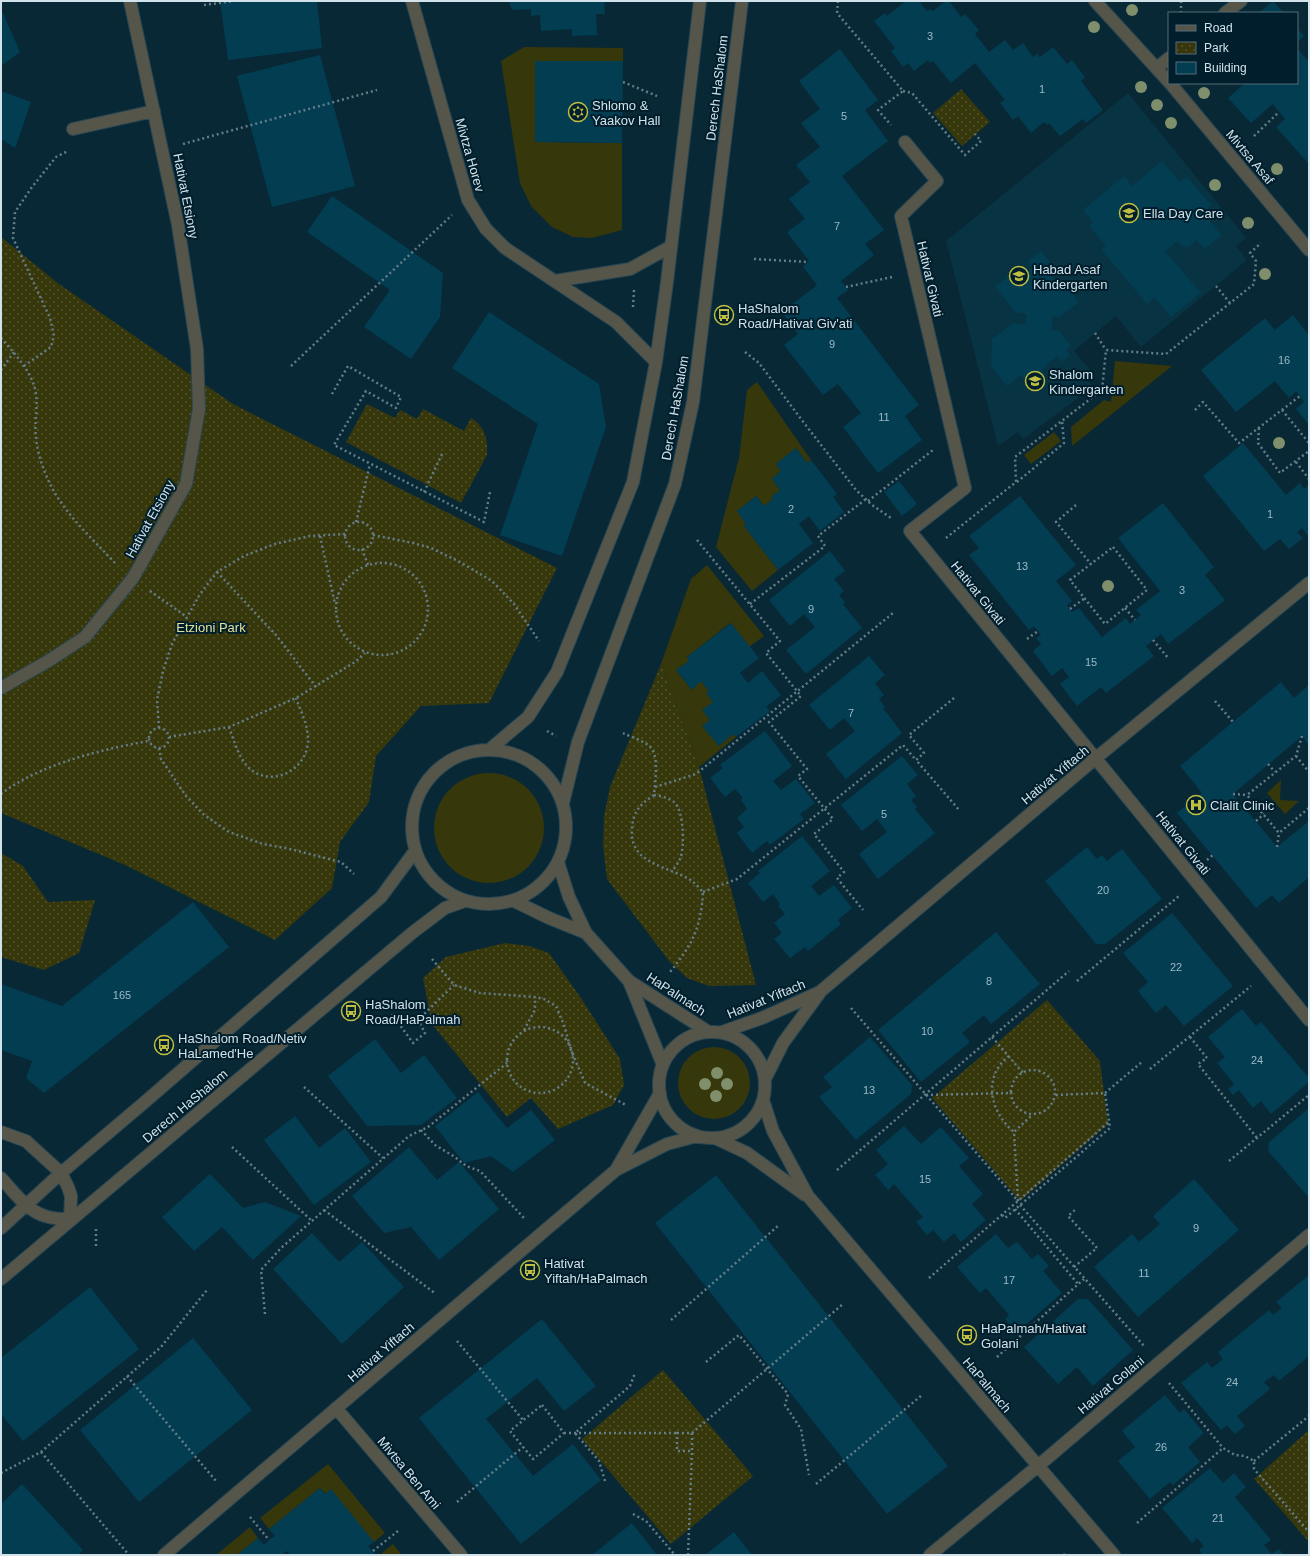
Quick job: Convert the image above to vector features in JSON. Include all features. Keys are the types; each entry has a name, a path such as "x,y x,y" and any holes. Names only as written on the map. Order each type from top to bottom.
{"street":[{"name":"Hativat Etsiony","path":"1,688 50,660 85,637 133,578 186,484 199,408 197,349 178,224 130,1"},
{"name":"Mivtza Horev","path":"412,1 468,200 486,229 505,248 616,322 656,362"},
{"name":"Derech HaShalom","path":"489,750 528,717 557,672 633,482 656,362 700,1"},
{"name":"Derech HaShalom","path":"563,803 578,742 675,484 693,402 742,1"},
{"name":"Mivtsa Asaf","path":"1095,1 1168,82"},
{"path":"1227,12 1241,1"},
{"path":"1157,68 1168,59"},
{"name":"Mivtsa Asaf","path":"1170,84 1309,250"},
{"path":"73,129 154,111"},
{"name":"Hativat Givati","path":"905,142 937,181 901,216 965,488 910,531 1309,1020"},
{"path":"555,281 630,269 670,247"},
{"name":"Hativat Yiftach","path":"766,1077 783,1043 821,991 1096,758 1309,583"},
{"path":"489,750 513,754 535,764 552,781 563,803 567,826 564,850 553,872 536,889 514,901 489,905 465,901 443,889 426,872 415,851 412,827 415,803 427,782 444,764 465,754 489,750"},
{"path":"1,1228 61,1173 381,896 415,851"},
{"name":"HaPalmach","path":"558,862 569,897 586,933 629,981 707,1031"},
{"name":"Derech HaShalom","path":"1,1278 412,933 445,908 465,901"},
{"name":"HaPalmach","path":"514,901 549,918 586,933"},
{"name":"HaPalmach","path":"629,981 663,1065"},
{"name":"Hativat Yiftach","path":"722,1032 762,1018 821,991"},
{"path":"707,1031 722,1032 737,1037 750,1046 760,1060 766,1077 766,1094 760,1111 748,1125 733,1134 715,1138 697,1136 681,1128 668,1116 661,1101 659,1085 661,1070 667,1055 678,1043 692,1035 707,1031"},
{"name":"Hativat Yiftach","path":"616,1170 660,1093"},
{"name":"HaPalmach","path":"763,1100 774,1131 808,1196 1114,1555"},
{"path":"1,1132 26,1141 61,1173 71,1196 70,1219 46,1217 37,1213 26,1205 1,1178"},
{"name":"Hativat Yiftach","path":"164,1555 616,1170 667,1144 697,1136"},
{"name":"HaPalmach","path":"715,1138 747,1153 808,1196"},
{"name":"Hativat Golani","path":"930,1555 1038,1466 1309,1235"},
{"name":"Mivtsa Ben Ami","path":"336,1408 461,1555"}],"path":[{"path":"204,5 234,1"},
{"path":"838,1 837,13 903,91 912,92 966,155 981,141 975,134"},
{"path":"1181,1 1181,12"},
{"path":"623,82 657,96"},
{"path":"163,150 377,90"},
{"path":"903,91 878,110 905,142"},
{"path":"1254,136 1279,112"},
{"path":"24,366 51,347 54,336 50,318 13,238 15,212 32,187 56,157 69,151"},
{"path":"291,366 468,200"},
{"path":"1106,350 1166,354 1254,284 1256,261 1250,253 1261,243"},
{"path":"754,259 808,262"},
{"path":"846,287 914,272"},
{"path":"632,308 634,284"},
{"path":"1216,286 1230,303"},
{"path":"1016,482 1015,457 1102,390 1106,350 1095,333"},
{"path":"1,338 14,352 30,376 36,394 36,436 40,456 46,476 54,493 66,510 118,566"},
{"path":"1,370 14,352"},
{"path":"745,352 759,363 856,490 867,500 910,531"},
{"path":"332,394 348,366 401,397 396,408 366,391 334,445 484,522 490,492"},
{"path":"1195,410 1203,402 1240,443 1300,396"},
{"path":"1282,410 1309,443"},
{"path":"927,553 1064,443 1062,421"},
{"path":"1259,427 1258,443 1280,473 1309,451"},
{"path":"750,604 825,546 818,536 953,436"},
{"path":"424,492 443,452"},
{"path":"1296,462 1309,479"},
{"path":"356,522 370,464"},
{"path":"1076,505 1056,522 1091,564"},
{"path":"356,522 365,523 369,526 373,535 370,544 362,549 353,548 350,546 347,543 345,534 349,526 356,522"},
{"path":"159,728 157,700 163,671 172,644 200,594 217,572 244,556 275,544 310,536 345,534"},
{"path":"373,535 431,548 492,580 514,604 539,641"},
{"path":"320,536 335,604 336,620 341,633 351,645 365,653 381,656 397,653 411,646 422,634 428,619 428,603 423,588 414,575 401,567 387,563 372,563 358,569 347,578 339,590 335,604"},
{"path":"697,540 780,641 766,653 801,696 769,722 807,769 798,776 833,819 814,834 844,872 837,878 863,910"},
{"path":"1113,547 1147,590 1105,624 1070,580 1091,564 1113,547"},
{"path":"362,549 368,566"},
{"path":"217,572 276,635 316,687"},
{"path":"148,589 187,617"},
{"path":"1070,609 1085,598"},
{"path":"1125,608 1135,620"},
{"path":"655,787 696,774 893,613"},
{"path":"1153,640 1169,659"},
{"path":"168,738 229,727 296,698 355,662 365,653"},
{"path":"229,727 240,756 249,767 259,775 276,778 289,773 300,764 306,754 308,743 308,730 296,698"},
{"path":"916,760 924,753 909,735 954,698"},
{"path":"1215,701 1233,722"},
{"path":"159,728 166,731 168,738 167,744 159,748 152,746 149,741 149,734 154,729 159,728"},
{"path":"545,729 561,740"},
{"path":"623,733 649,746 654,752 656,759 654,795 642,804 634,813 631,830 632,844 645,858 692,881 703,892 702,909 697,930 687,951 670,972"},
{"path":"1233,794 1247,795 1296,756 1302,736"},
{"path":"1,794 12,785 55,766 111,748 149,741"},
{"path":"703,892 737,879 903,745 960,811"},
{"path":"159,748 161,759 186,796 203,814 229,832 263,844 341,862 354,874"},
{"path":"1296,756 1309,772"},
{"path":"1268,764 1275,772"},
{"path":"654,795 665,797 676,803 680,813 682,825 682,846 680,859 672,872"},
{"path":"1247,795 1278,833 1277,847"},
{"path":"1278,833 1309,808"},
{"path":"1256,821 1264,814"},
{"path":"1077,981 1196,881"},
{"path":"432,959 454,985 480,993 535,997 544,999 556,1006 564,1025 571,1050 573,1060 571,1071 566,1081 557,1088 546,1092 535,1093 525,1090 516,1084 510,1075 506,1063 506,1054 510,1044 517,1035 524,1031 536,1026 547,1028 557,1032 566,1039 571,1050 584,1083 626,1105"},
{"path":"837,1170 1069,971"},
{"path":"392,1014 413,1043 425,1033 418,1020 454,985"},
{"path":"524,1031 535,1010 535,997"},
{"path":"1150,1069 1237,997"},
{"path":"851,1008 1018,1201"},
{"path":"992,1037 1023,1073"},
{"path":"1190,1037 1207,1058 1198,1064 1257,1138"},
{"path":"1009,1056 1001,1063 994,1074 992,1093 994,1103 999,1114 1005,1124 1014,1132 1018,1201"},
{"path":"1055,1094 1105,1094 1143,1061"},
{"path":"264,1314 261,1270 281,1248 409,1136 428,1127 506,1063"},
{"path":"1014,1132 1032,1115 1046,1111 1051,1106 1055,1094 1054,1085 1045,1073 1038,1071 1023,1073 1017,1077 1013,1083 1012,1093 1014,1104 1018,1110 1032,1115"},
{"path":"304,1087 383,1158"},
{"path":"926,1094 1012,1093"},
{"path":"1002,1215 1004,1218 1110,1128 1105,1094"},
{"path":"1228,1161 1309,1095"},
{"path":"929,1278 1109,1122"},
{"path":"421,1130 436,1146 455,1157 466,1166 480,1171 539,1235"},
{"path":"232,1147 312,1221"},
{"path":"1020,1205 1157,1365 1223,1448 1235,1455 1245,1456 1254,1461"},
{"path":"1015,1209 1078,1284"},
{"path":"1074,1267 1097,1248 1068,1216 1076,1209"},
{"path":"324,1210 454,1308"},
{"path":"671,1320 779,1226"},
{"path":"997,1358 1084,1279"},
{"path":"1,1473 40,1452 161,1347 207,1290"},
{"path":"564,1433 542,1405 510,1431 533,1459 564,1433 692,1433 843,1304"},
{"path":"706,1362 739,1335 768,1368 788,1394 785,1405 801,1429 809,1475"},
{"path":"457,1341 523,1420"},
{"path":"575,1433 630,1386 634,1373"},
{"path":"127,1376 230,1498"},
{"path":"816,1484 922,1395"},
{"path":"1254,1461 1309,1416"},
{"path":"575,1433 599,1461 605,1481"},
{"path":"677,1433 677,1450 692,1450"},
{"path":"688,1555 692,1433"},
{"path":"456,1502 523,1447"},
{"path":"1137,1523 1223,1448"},
{"path":"40,1452 129,1555"},
{"path":"1254,1461 1254,1469 1309,1532"},
{"path":"633,1514 646,1521 674,1555"},
{"path":"250,1516 269,1540"},
{"path":"373,1551 398,1531"}],"shaded area":[{"path":"1128,93 1246,238 1236,246 1247,260 1141,347 1116,316 1074,351 1090,370 1084,375 1093,387 1023,439 1018,432 998,446 946,241"}],"green space":[{"path":"524,47 623,48 623,61 535,61 535,142 622,143 622,230 592,238 573,237 552,227 531,206 520,183 501,61"},
{"path":"961,89 990,122 962,146 933,113"},
{"name":"Etzioni Park","path":"1,237 59,284 233,404 557,568 489,703 421,706 376,756 369,802 340,842 332,888 275,940 125,865 1,813"},
{"path":"1115,361 1172,366 1072,446 1071,427 1104,400 1111,402"},
{"path":"757,382 811,460 807,463 796,448 776,464 781,471 772,479 780,490 773,499 764,506 756,496 737,511 746,524 744,526 778,570 752,591 716,547 739,458 747,390"},
{"path":"367,404 395,418 400,410 417,419 423,409 464,431 471,418 480,425 485,434 487,455 461,503 346,442"},
{"path":"1054,432 1061,441 1031,464 1024,455"},
{"path":"707,565 764,636 749,647 730,623 687,657 689,661 676,670 691,689 701,681 709,691 707,693 713,702 703,710 710,720 703,726 719,746 733,734 736,737 699,767 661,664 691,579"},
{"path":"661,664 699,767 756,985 709,986 687,978 669,961 607,879 603,846 604,816 610,787"},
{"path":"489,773 510,777 520,782 528,789 535,797 540,807 544,828 540,849 535,859 528,867 520,874 510,879 489,883 468,879 458,874 450,867 443,859 438,849 434,828 438,807 443,797 450,789 458,782 468,777"},
{"path":"1281,780 1280,800 1299,801 1285,814 1267,793"},
{"path":"1,853 23,866 48,902 95,900 79,953 44,970 1,957"},
{"path":"505,943 529,946 549,953 581,998 620,1059 624,1085 613,1105 558,1129 531,1098 507,1117 432,1024 423,978 446,957"},
{"path":"1047,1000 1100,1061 1108,1124 1020,1201 932,1098"},
{"path":"714,1047 734,1053 744,1063 750,1083 744,1103 734,1113 714,1119 694,1113 684,1103 678,1083 684,1063 694,1053"},
{"path":"663,1370 753,1476 671,1544 582,1439"},
{"path":"1309,1430 1309,1542 1254,1479"},
{"path":"328,1464 385,1533 374,1542 320,1488 269,1529 260,1518"},
{"path":"250,1527 258,1538 237,1555 216,1555"},
{"path":"393,1544 402,1555 384,1555 382,1553"}],"building":[{"path":"220,1 317,1 322,48 228,60"},
{"path":"509,1 604,1 605,14 596,14 597,35 572,36 572,29 541,31 540,15 531,16 531,9 512,10"},
{"path":"906,1 919,1 927,11 930,9 933,11 946,1 949,1 961,17 965,14 979,30 975,34 989,52 1005,40 1013,50 1023,43 1033,57 1037,54 1040,57 1053,47 1067,64 1072,60 1085,77 1081,81 1103,110 1086,123 1083,119 1060,136 1049,123 1047,125 1044,122 1031,133 1018,116 1013,120 1000,103 1005,100 975,63 951,83 933,61 930,63 928,60 914,71 908,63 903,67 891,51 895,48 874,21 885,13 887,16"},
{"path":"1273,1 1283,12 1260,12"},
{"path":"1,13 3,13 20,52 1,66"},
{"path":"1298,29 1304,36 1298,41"},
{"path":"840,49 878,100 865,110 888,141 842,176 884,230 865,244 874,255 841,281 848,290 837,298 919,405 905,416 922,440 878,473 843,427 861,413 838,384 823,395 784,345 798,334 782,312 817,285 803,267 809,261 787,232 805,219 789,199 810,182 796,165 820,147 801,123 820,109 799,81"},
{"path":"1298,49 1309,62 1309,164 1276,127 1285,119 1273,104 1251,123 1228,98 1244,84 1298,84"},
{"path":"320,55 355,186 272,207 237,76"},
{"name":"Shlomo & Yaakov Hall","path":"535,61 623,61 622,143 535,142"},
{"path":"1,91 31,102 15,148 1,139"},
{"path":"1162,161 1180,182 1187,177 1211,205 1203,213 1222,235 1204,249 1196,239 1193,244 1188,247 1182,246 1178,241 1165,251 1201,293 1171,317 1154,297 1147,304 1101,249 1106,246 1089,226 1093,222 1083,210 1124,176 1132,186"},
{"path":"332,196 443,273 440,317 411,359 364,327 390,290 307,232"},
{"path":"1041,251 1052,265 1046,270 1064,292 1068,289 1079,302 1060,317 1053,316 1051,330 1059,331 1071,345 1066,350 1070,355 1062,362 1057,356 1040,371 1044,376 1031,387 1021,375 1007,386 991,366 992,339 1014,323 1025,325 1027,314 1015,312 995,287 1008,276 1014,283 1033,267 1028,261"},
{"path":"489,312 599,384 606,427 562,556 500,535 538,424 452,368"},
{"path":"1293,315 1309,335 1309,425 1296,409 1304,402 1296,391 1289,398 1275,381 1236,412 1201,370 1265,318 1275,330"},
{"path":"1243,443 1286,495 1300,483 1304,489 1309,485 1309,533 1307,535 1302,528 1297,532 1303,538 1289,549 1280,539 1264,551 1203,476"},
{"path":"796,448 807,463 811,460 837,494 833,497 844,512 820,531 809,516 799,524 813,543 778,570 744,526 746,524 737,511 756,496 764,506 773,499 771,497 780,490 772,479 781,471 776,464"},
{"path":"899,481 917,504 902,516 884,492"},
{"path":"1020,496 1076,565 1056,581 1072,601 1067,605 1072,612 1079,608 1102,637 1126,618 1130,624 1141,615 1136,610 1160,591 1118,538 1163,503 1214,567 1205,575 1225,600 1168,644 1161,634 1146,646 1154,656 1106,693 1101,687 1077,706 1060,684 1069,677 1062,668 1052,676 1033,651 1041,644 1036,638 1041,635 1034,626 1029,630 969,555 979,548 969,536"},
{"path":"830,551 845,571 834,579 844,591 839,595 845,602 843,604 862,628 806,674 786,650 815,627 804,614 790,626 769,600"},
{"path":"731,623 759,658 740,673 748,683 762,671 781,695 766,707 770,711 736,737 733,734 719,746 702,726 710,720 702,710 713,702 706,693 709,691 701,681 692,690 676,670 689,661 687,657"},
{"path":"869,656 885,675 875,683 884,695 879,699 885,707 883,708 902,733 846,779 826,754 855,731 844,718 830,730 809,705"},
{"path":"1281,682 1294,698 1309,685 1309,745 1302,736 1233,794 1277,847 1309,821 1309,880 1308,878 1279,903 1272,895 1256,908 1177,813 1202,793 1180,766"},
{"path":"765,731 792,766 773,781 781,790 796,779 815,803 800,814 804,819 770,845 767,841 752,853 737,833 744,827 737,818 747,809 741,800 743,798 735,789 725,797 710,778 723,768 720,765"},
{"path":"902,756 918,775 907,784 916,796 911,800 917,807 915,809 935,833 878,879 859,854 887,832 877,819 862,831 841,805"},
{"path":"802,836 830,871 811,886 819,896 834,885 852,908 838,920 841,924 808,951 805,947 790,958 774,939 782,933 774,923 785,914 778,906 780,904 773,894 763,902 748,883 760,873 758,871"},
{"path":"1087,847 1097,859 1102,855 1107,861 1122,849 1162,899 1105,944 1096,944 1045,881"},
{"path":"193,902 229,947 44,1093 26,1078 32,1061 1,1050 1,984 62,1006"},
{"path":"1172,913 1233,986 1184,1026 1166,1005 1156,1013 1138,991 1148,982 1123,953"},
{"path":"996,932 1040,984 991,1024 984,1015 962,1033 970,1042 921,1082 878,1030"},
{"path":"1242,1009 1256,1026 1261,1022 1309,1078 1309,1082 1271,1114 1261,1101 1253,1108 1239,1090 1233,1095 1228,1089 1234,1084 1217,1063 1225,1057 1208,1037"},
{"path":"870,1037 912,1085 911,1094 856,1140 819,1097 832,1087 823,1077"},
{"path":"375,1039 401,1073 424,1055 457,1098 421,1125 367,1126 328,1076"},
{"path":"478,1092 507,1128 531,1110 555,1140 513,1172 491,1156 464,1163 435,1126"},
{"path":"1309,1108 1309,1198 1268,1151 1269,1142"},
{"path":"295,1116 319,1148 345,1128 371,1162 314,1205 264,1140"},
{"path":"904,1126 921,1144 941,1127 969,1158 959,1166 983,1194 972,1204 986,1220 961,1242 954,1233 944,1242 933,1230 927,1235 916,1222 923,1217 894,1184 888,1190 875,1175 888,1164 876,1150"},
{"path":"409,1147 437,1180 459,1162 499,1209 439,1260 411,1227 384,1233 352,1196"},
{"path":"210,1174 243,1208 265,1202 301,1216 253,1260 222,1227 194,1251 162,1217"},
{"path":"716,1175 948,1466 887,1514 655,1223"},
{"path":"1194,1179 1239,1230 1138,1317 1094,1267 1132,1234 1139,1242 1160,1224 1153,1216"},
{"path":"312,1233 339,1262 362,1242 404,1287 342,1344 273,1269"},
{"path":"996,1234 1008,1248 1017,1242 1032,1259 1038,1254 1049,1266 1043,1271 1062,1293 1016,1333 1005,1319 1009,1315 986,1288 980,1293 957,1267"},
{"path":"1309,1275 1309,1356 1279,1381 1274,1375 1264,1382 1270,1389 1237,1416 1245,1426 1235,1434 1227,1425 1221,1430 1181,1383 1207,1362 1212,1368 1223,1359 1218,1352 1269,1310 1273,1315 1282,1308 1276,1302"},
{"path":"90,1287 139,1349 23,1441 1,1414 1,1358"},
{"path":"1078,1299 1088,1299 1133,1350 1093,1386 1077,1367 1058,1384 1024,1347"},
{"path":"542,1319 596,1386 564,1411 537,1378 486,1419 533,1476 573,1444 601,1480 521,1544 419,1418"},
{"path":"193,1338 252,1410 139,1502 80,1430"},
{"path":"1165,1395 1180,1413 1184,1409 1204,1433 1188,1447 1200,1462 1173,1485 1170,1482 1150,1499 1118,1461 1135,1447 1122,1431"},
{"path":"1210,1468 1223,1483 1234,1473 1246,1487 1235,1497 1271,1540 1264,1545 1272,1554 1279,1549 1284,1555 1203,1555 1199,1550 1204,1546 1197,1538 1192,1543 1162,1508"},
{"path":"22,1484 83,1550 78,1555 1,1555 1,1504"},
{"path":"320,1488 325,1494 331,1489 374,1542 368,1546 376,1555 290,1555 287,1551 282,1555 237,1555 258,1538 264,1545 275,1536 269,1529"},
{"path":"632,1523 657,1555 592,1555"},
{"path":"734,1532 752,1555 705,1555"}],"place":[{"name":"Shlomo & Yaakov Hall","path":"578,112"},
{"name":"Ella Day Care","path":"1129,213"},
{"name":"Habad Asaf Kindergarten","path":"1019,276"},
{"name":"HaShalom Road/Hativat Giv'ati","path":"724,315"},
{"name":"Shalom Kindergarten","path":"1035,381"},
{"name":"Clalit Clinic","path":"1196,805"},
{"name":"HaShalom Road/HaPalmah","path":"351,1011"},
{"name":"HaShalom Road/Netiv HaLamed'He","path":"164,1045"},
{"name":"Hativat Yiftah/HaPalmach","path":"530,1270"},
{"name":"HaPalmah/Hativat Golani","path":"967,1335"}]}
